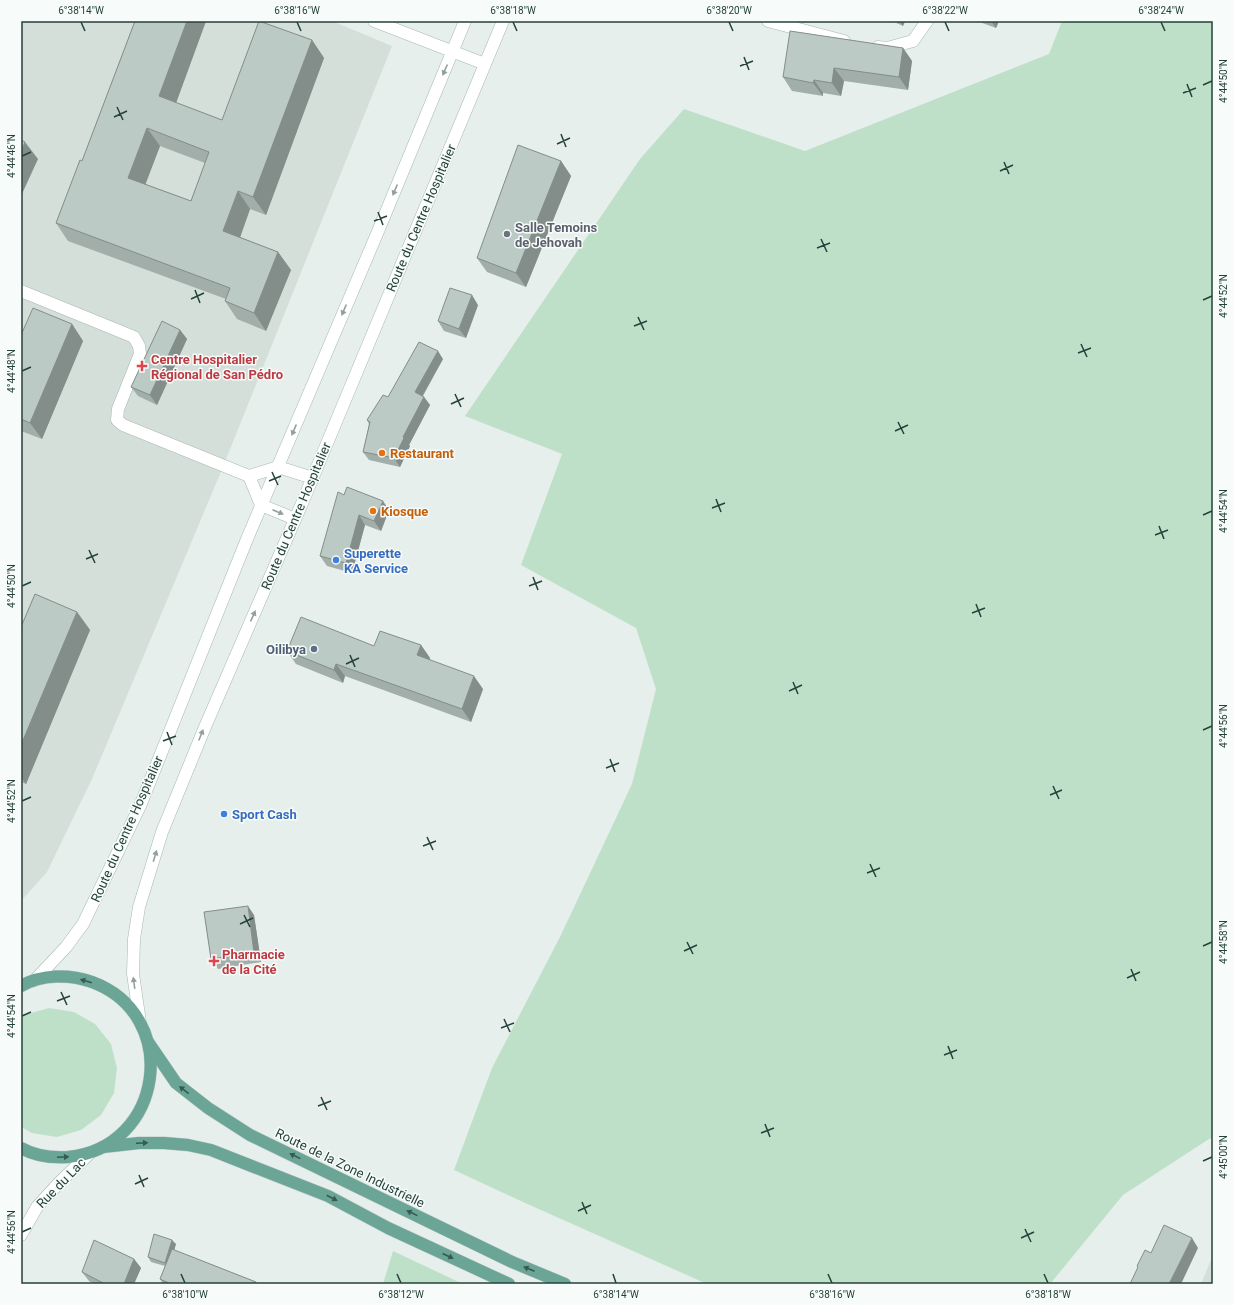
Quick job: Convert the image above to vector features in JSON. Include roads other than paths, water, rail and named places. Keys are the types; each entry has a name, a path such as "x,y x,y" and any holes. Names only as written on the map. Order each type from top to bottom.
{"main road":[{"path":"21,986 35,980 54,977 70,977 100,985 126,1004 140,1022 148,1042 151,1059 151,1077 145,1099 131,1125 118,1137 103,1147 90,1153 59,1158 42,1156 21,1148"},
{"name":"Route de la Zone Industrielle","path":"148,1042 176,1083 208,1108 250,1135 512,1262 565,1284"},
{"path":"103,1147 139,1143 164,1143 188,1145 211,1150 328,1196 388,1228 509,1284"}],"street":[{"path":"374,21 485,64"},
{"name":"Route du Centre Hospitalier","path":"35,980 66,947 83,924 140,806 262,505 465,21"},
{"name":"Route du Centre Hospitalier","path":"140,1022 133,974 134,939 139,908 162,832 196,748 295,519 503,21"},
{"path":"768,21 859,44 887,48 913,41 927,21"},
{"path":"21,291 134,337 139,346 140,354 118,409 117,420 123,425 249,476 278,467 312,478"},
{"path":"249,476 262,505 295,519"},
{"name":"Rue du Lac","path":"21,1235 37,1207 90,1153"}],"place":[{"name":"Salle Temoins de Jehovah","path":"507,234"},
{"name":"Centre Hospitalier Régional de San Pédro","path":"142,366"},
{"name":"Restaurant","path":"382,453"},
{"name":"Kiosque","path":"373,511"},
{"name":"Superette KA Service","path":"336,560"},
{"name":"Oilibya","path":"314,649"},
{"name":"Sport Cash","path":"224,814"},
{"name":"Pharmacie de la Cité","path":"214,961"}]}
